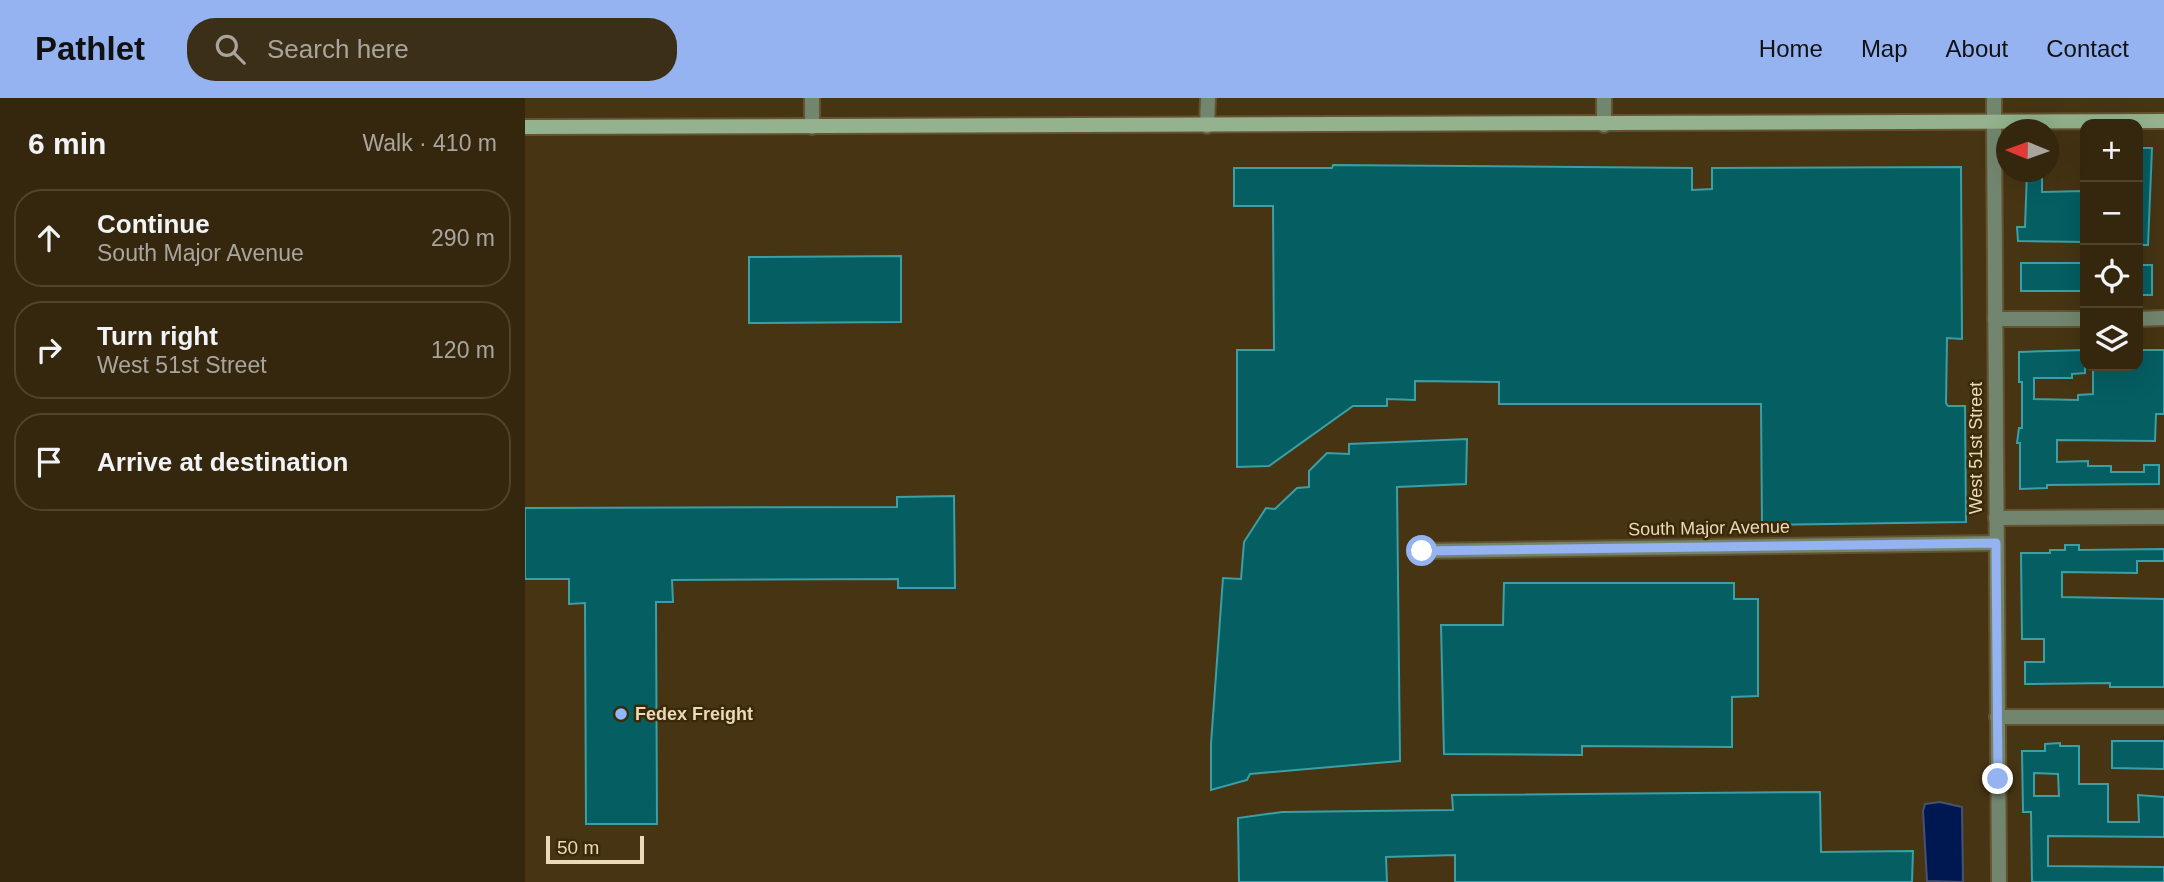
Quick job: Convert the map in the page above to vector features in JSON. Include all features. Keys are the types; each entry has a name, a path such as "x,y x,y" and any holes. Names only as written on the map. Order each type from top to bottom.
{"main road":[{"path":"525,127 2164,121"}],"street":[{"path":"811,127 812,98"},
{"path":"1207,126 1208,98"},
{"path":"1604,98 1604,124"},
{"name":"West 51st Street","path":"1994,98 1999,882"},
{"path":"2143,318 2164,318"},
{"path":"1995,319 2080,319"},
{"path":"1996,518 2164,517"},
{"name":"South Major Avenue","path":"1422,551 1996,543"},
{"path":"1997,718 2164,717"}],"shaded area":[{"path":"1940,802 1962,807 1963,882 1927,881 1923,811 1925,804"}],"building":[{"path":"2143,148 2152,148 2148,245 2143,245"},
{"path":"1333,165 1692,168 1692,190 1712,189 1712,168 1961,167 1962,339 1947,338 1946,403 1948,406 1965,406 1966,522 1762,525 1761,404 1499,404 1499,382 1415,381 1415,400 1387,399 1387,406 1353,406 1269,466 1237,467 1237,350 1274,350 1273,206 1234,206 1234,168 1332,168"},
{"path":"2027,182 2042,182 2042,192 2080,191 2080,242 2018,241 2017,227 2025,227"},
{"path":"901,256 901,322 749,323 749,257"},
{"path":"2021,263 2080,263 2080,291 2021,291"},
{"path":"2143,265 2152,265 2152,295 2143,295"},
{"path":"2080,350 2080,371 2085,373 2072,374 2072,378 2034,378 2034,399 2078,400 2078,395 2093,394 2093,371 2143,371 2143,350 2164,350 2164,414 2156,414 2155,441 2057,440 2057,462 2088,461 2088,466 2111,466 2111,472 2144,472 2144,465 2159,465 2159,484 2047,485 2047,488 2020,489 2020,443 2017,443 2019,428 2022,428 2022,382 2019,382 2019,352"},
{"path":"1467,439 1466,484 1397,487 1400,761 1250,774 1247,780 1211,790 1211,744 1223,578 1241,579 1244,542 1266,508 1275,509 1297,488 1309,487 1309,471 1327,453 1349,454 1349,444"},
{"name":"Fedex Freight","path":"954,496 955,588 898,588 898,579 672,580 673,602 656,602 657,824 586,824 585,603 569,604 569,579 525,579 525,508 897,507 897,497"},
{"path":"2065,545 2079,545 2079,550 2164,549 2164,561 2137,561 2137,573 2062,572 2062,597 2164,599 2164,687 2110,687 2110,683 2025,684 2025,662 2044,662 2044,639 2022,639 2021,553 2050,553 2050,550 2065,550"},
{"path":"1504,583 1734,583 1734,599 1758,599 1758,696 1732,697 1732,747 1582,746 1582,755 1444,754 1441,625 1503,625"},
{"path":"2112,741 2164,741 2164,769 2112,768"},
{"path":"2045,744 2079,746 2079,784 2108,784 2108,822 2139,822 2138,795 2164,797 2164,837 2048,836 2048,866 2164,867 2164,882 2032,882 2031,812 2023,812 2022,751 2045,751","holes":["2034,773 2058,774 2059,796 2034,796"]},
{"path":"1820,792 1821,852 1913,851 1912,882 1455,882 1455,855 1386,857 1387,882 1239,882 1238,818 1282,812 1453,810 1452,795"}],"place":[{"name":"Fedex Freight","path":"621,714"}],"route":[{"path":"1422,551 1996,543 1998,779"}]}
